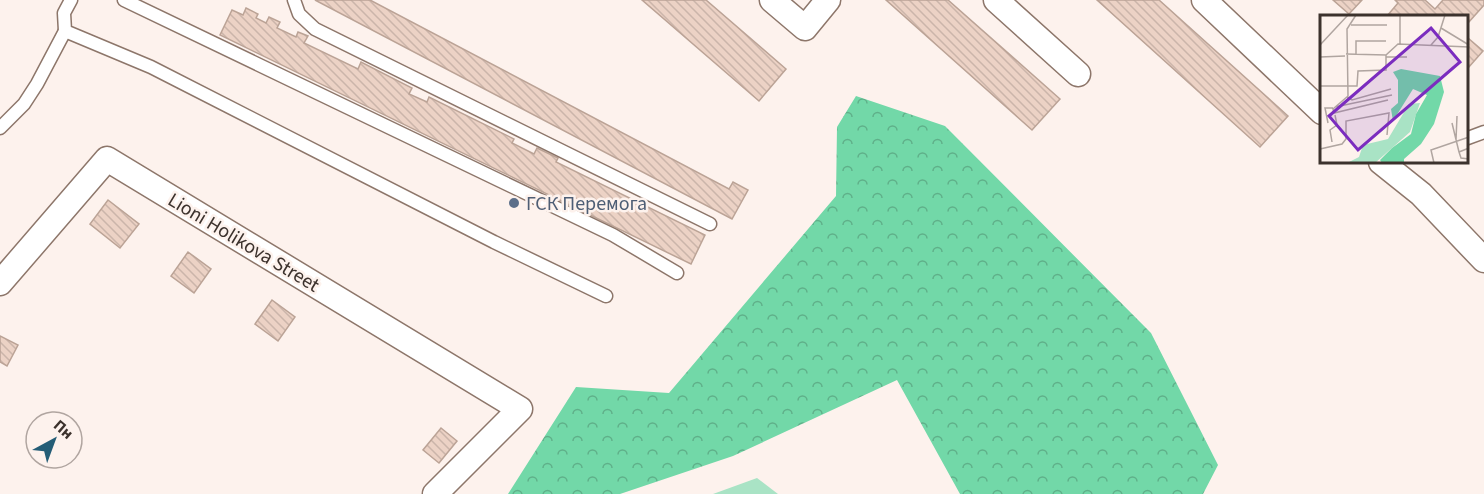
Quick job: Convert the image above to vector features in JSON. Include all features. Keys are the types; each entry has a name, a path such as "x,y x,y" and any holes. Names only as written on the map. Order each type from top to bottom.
{"street":[{"path":"772,0 805,28 828,0"},
{"path":"996,0 1078,74"},
{"path":"1204,0 1320,110"},
{"name":"Lioni Holikova Street","path":"0,283 107,159 520,409 435,494"},
{"path":"1384,164 1422,194 1484,260"}],"lane":[{"path":"0,128 24,104 37,84 65,31 64,13 71,0"},
{"path":"124,0 613,235 676,273"},
{"path":"294,0 299,14 315,29 710,224"},
{"path":"65,31 151,67 494,242 606,296"},
{"path":"1469,137 1484,132"}],"green space":[{"path":"856,96 945,126 1151,333 1218,465 1203,494 960,494 897,380 733,456 620,494 508,494 576,387 669,393 836,196 837,127"},
{"path":"757,478 778,494 713,494"}],"building":[{"path":"315,0 370,0 729,189 733,182 748,190 732,219"},
{"path":"642,0 706,0 786,69 759,101"},
{"path":"886,0 948,0 1060,99 1032,130"},
{"path":"1097,0 1159,0 1288,116 1260,147"},
{"path":"1333,0 1362,0 1349,14"},
{"path":"1395,0 1425,0 1435,9 1443,0 1484,0 1484,5 1469,22 1469,15 1388,15 1398,3"},
{"path":"246,8 258,14 256,18 266,23 269,17 280,22 277,28 296,37 298,32 308,36 304,43 358,69 361,62 412,88 409,94 427,102 429,97 514,139 512,143 534,154 537,148 558,158 556,162 705,235 691,264 220,35 232,10 243,15"},
{"path":"1469,39 1483,51 1469,67"},
{"path":"108,200 139,224 120,248 90,224"},
{"path":"188,252 211,269 194,293 171,276"},
{"path":"272,300 295,317 278,341 255,324"},
{"path":"0,336 18,345 7,366 0,362"},
{"path":"441,428 457,441 439,463 423,450"}],"place":[{"name":"ГСК Перемога","path":"514,203"}]}
